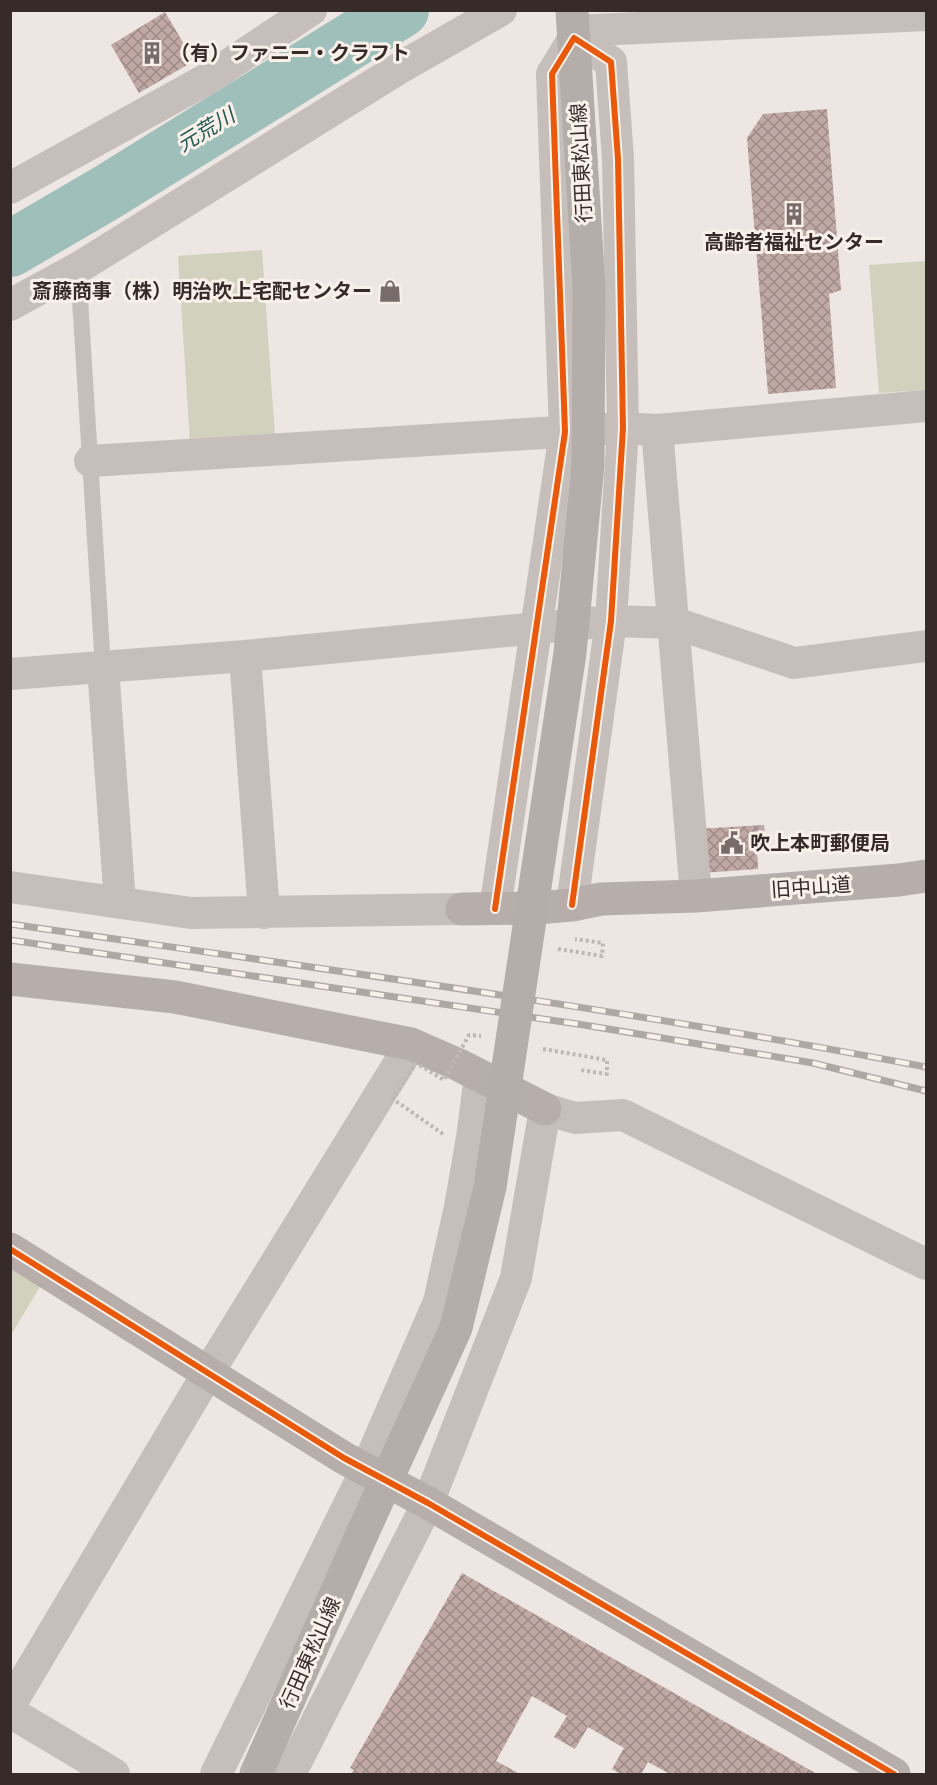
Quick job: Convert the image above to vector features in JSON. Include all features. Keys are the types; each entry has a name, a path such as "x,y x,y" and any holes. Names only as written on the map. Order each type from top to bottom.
{"main road":[{"name":"行田東松山線","path":"256,1774 456,1328 490,1187 570,653 588,465 589,288 573,26"}],"street":[{"path":"10,188 207,79 311,10"},
{"path":"10,305 78,268 403,66 501,10"},
{"path":"573,26 927,15"},
{"path":"572,905 611,621 623,428 618,159 611,62 573,26"},
{"path":"495,909 564,432 552,74 573,26"},
{"path":"90,461 623,428 657,430 927,406"},
{"path":"657,430 675,623 696,896"},
{"path":"10,674 245,656 611,621 675,623 794,663 927,646"},
{"path":"245,656 264,913"},
{"path":"103,667 120,903"},
{"name":"旧中山道","path":"462,909 572,905 601,899 696,896 927,876"},
{"path":"10,887 191,913 462,909"},
{"path":"10,979 176,998 411,1044 545,1109 575,1118 623,1115 927,1264"},
{"path":"10,1705 208,1373 411,1044"},
{"path":"216,1774 366,1470 439,1302 460,1207 480,1076"},
{"path":"290,1774 428,1503 516,1278 545,1109"},
{"path":"10,1249 366,1470 428,1503 894,1774"},
{"path":"10,1712 114,1774"}],"lane":[{"path":"78,268 103,667"}],"path":[{"path":"550,948 602,956 603,943 573,939"},
{"path":"443,1134 393,1100 416,1063 444,1080 469,1035 485,1037"},
{"path":"536,1048 607,1060 607,1074 580,1071"}],"green space":[{"path":"262,250 275,437 190,443 178,256"},
{"path":"926,261 926,390 879,393 869,265"},
{"path":"11,1267 41,1285 11,1335"}],"building":[{"name":"（有）ファニー・クラフト","path":"165,12 194,61 139,93 111,45"},
{"name":"高齢者福祉センター","path":"827,109 841,290 829,294 836,388 768,394 747,138 763,114"},
{"path":"764,825 766,844 757,845 758,869 700,873 697,829"},
{"path":"462,1573 817,1774 670,1774 648,1762 641,1774 621,1774 612,1769 624,1748 588,1727 575,1749 554,1737 567,1716 532,1696 496,1761 520,1774 351,1774 354,1770 350,1768"}],"waterway":[{"name":"元荒川","path":"10,249 106,193 401,10"}],"railway":[{"path":"10,924 584,1008 926,1067"},
{"path":"10,940 584,1025 813,1063 926,1091"}],"cycle path":[{"path":"495,909 565,432 552,74 574,38 611,62 618,159 623,428 611,621 572,905"},
{"path":"10,1249 344,1458 428,1503 894,1774"}],"place":[{"name":"（有）ファニー・クラフト","path":"152,53"},
{"name":"高齢者福祉センター","path":"794,214"},
{"name":"斎藤商事（株）明治吹上宅配センター","path":"390,291"},
{"name":"吹上本町郵便局","path":"732,843"}]}
